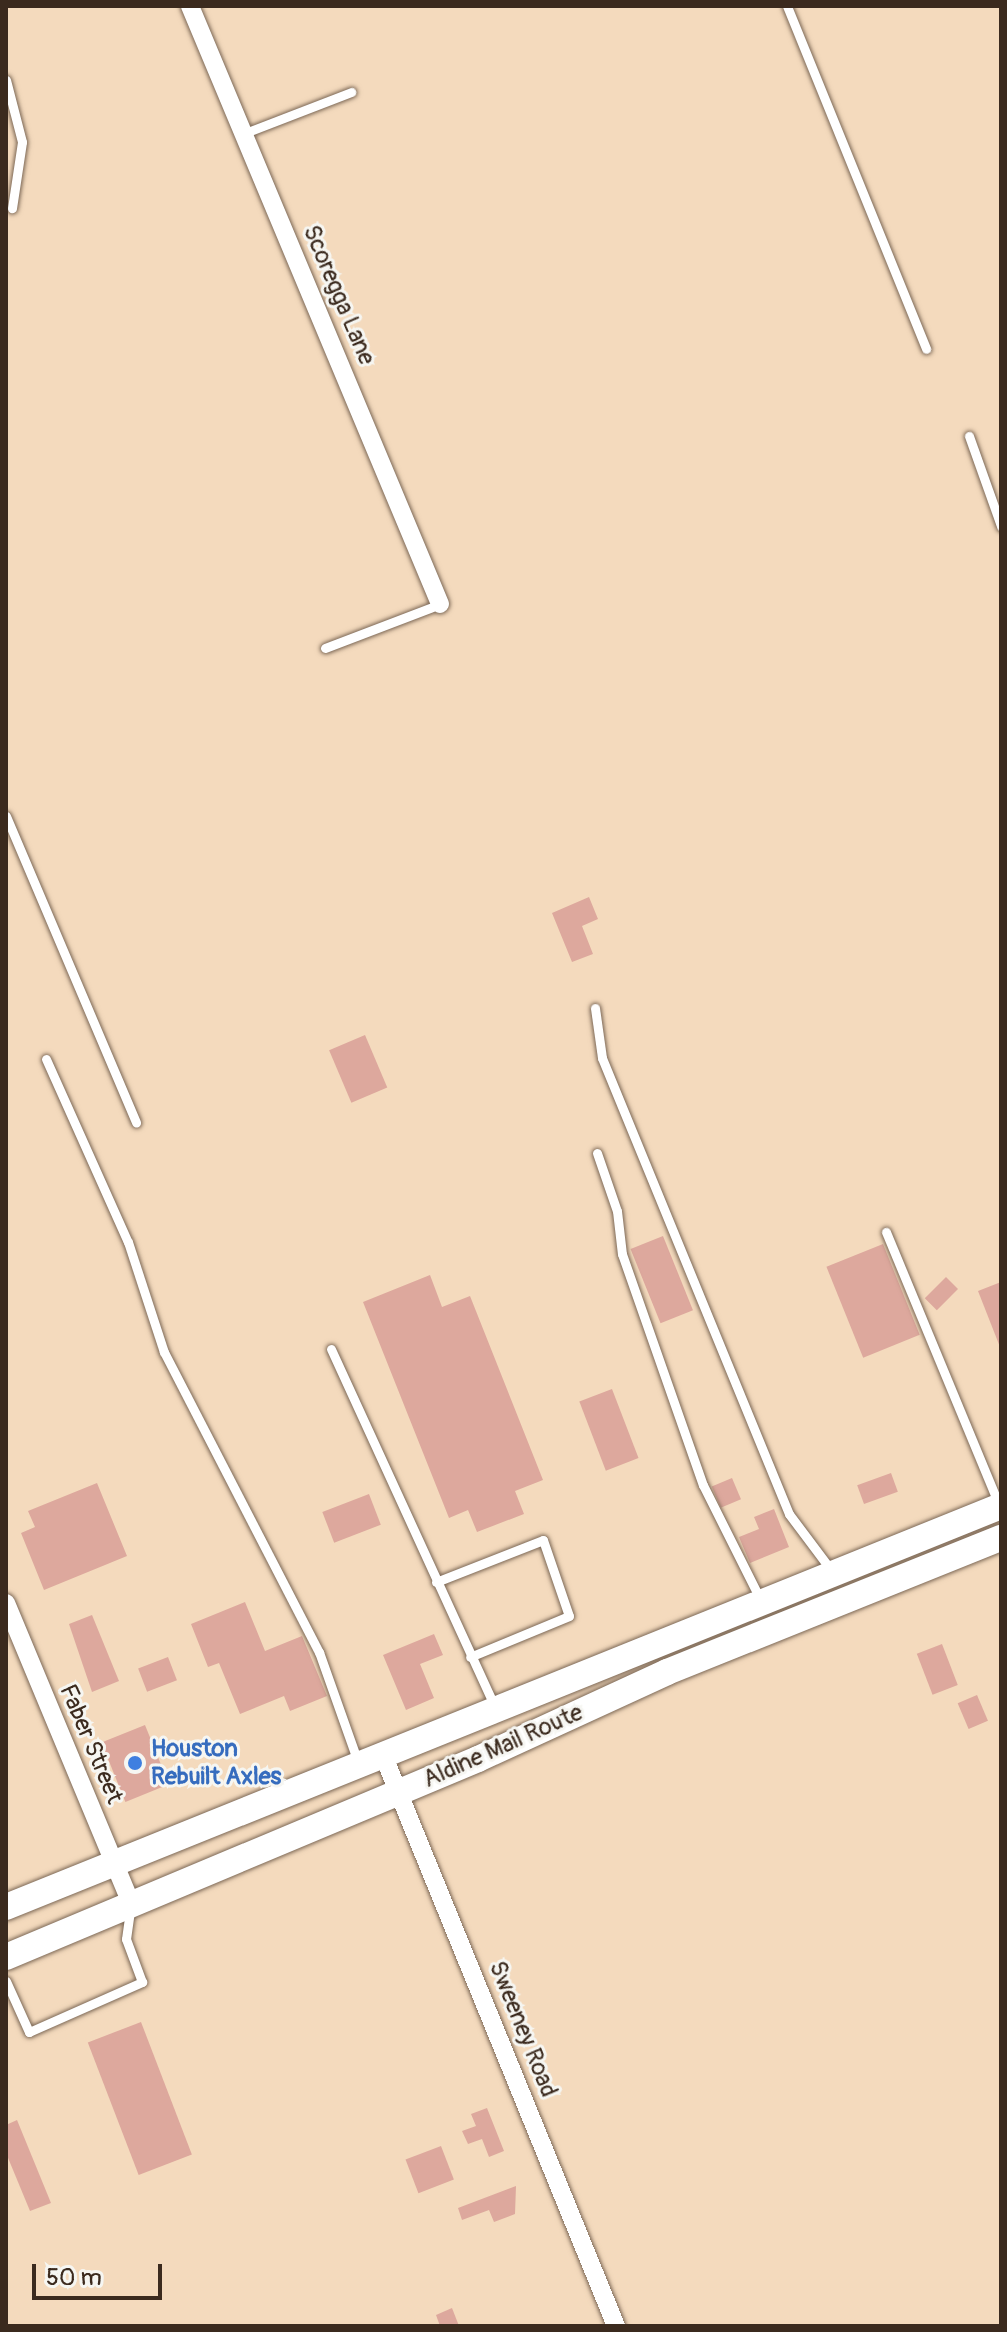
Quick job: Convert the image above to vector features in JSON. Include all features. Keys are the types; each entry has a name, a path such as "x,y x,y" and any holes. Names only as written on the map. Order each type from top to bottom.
{"main road":[{"name":"Aldine Mail Route","path":"6,1907 113,1859 1000,1506"},
{"name":"Aldine Mail Route","path":"6,1957 776,1630 1001,1538"},
{"path":"762,1602 776,1630"},
{"path":"495,1708 512,1744"}],"street":[{"name":"Scoregga Lane","path":"190,6 440,604"},
{"name":"Faber Street","path":"6,1603 131,1903"},
{"name":"Sweeney Road","path":"370,1757 402,1790 616,2326"}],"lane":[{"path":"787,6 926,349"},
{"path":"6,80 22,142 12,208"},
{"path":"245,133 351,92"},
{"path":"969,436 1001,526"},
{"path":"325,648 440,604"},
{"path":"6,816 136,1123"},
{"path":"595,1008 602,1058 789,1514 834,1573"},
{"path":"46,1059 128,1242 164,1352 370,1757"},
{"path":"597,1153 617,1211 622,1254 703,1485 762,1602"},
{"path":"886,1232 1000,1506"},
{"path":"331,1349 495,1708"},
{"path":"436,1582 543,1540 569,1616 470,1657"},
{"path":"6,1981 29,2032 142,1982 126,1939 131,1903"}],"building":[{"path":"589,897 598,919 582,926 593,954 572,962 552,913"},
{"path":"365,1035 387,1087 351,1103 329,1050"},
{"path":"663,1236 693,1310 661,1323 631,1249"},
{"path":"883,1244 920,1335 863,1358 826,1267"},
{"path":"430,1275 442,1307 470,1296 543,1480 515,1491 524,1514 477,1532 468,1510 449,1518 363,1302"},
{"path":"946,1277 958,1289 937,1310 925,1298"},
{"path":"1001,1282 1001,1347 1000,1347 978,1291"},
{"path":"612,1389 639,1458 606,1471 579,1402"},
{"path":"891,1473 898,1492 864,1504 857,1485"},
{"path":"732,1478 741,1499 721,1508 712,1487"},
{"path":"97,1483 127,1556 44,1590 21,1533 35,1527 28,1511"},
{"path":"369,1494 381,1525 334,1543 322,1512"},
{"path":"774,1509 789,1547 750,1563 739,1537 759,1529 754,1517"},
{"path":"245,1602 265,1651 302,1636 327,1696 290,1711 284,1696 240,1714 219,1663 208,1667 191,1624"},
{"path":"92,1615 119,1681 92,1692 69,1624"},
{"path":"434,1634 443,1655 420,1664 434,1698 406,1710 383,1655"},
{"path":"942,1644 958,1685 933,1695 917,1654"},
{"path":"168,1657 177,1680 147,1692 138,1668"},
{"path":"977,1695 988,1721 969,1729 958,1703"},
{"name":"Houston Rebuilt Axles","path":"145,1725 169,1784 125,1802 101,1743"},
{"path":"141,2022 192,2155 139,2175 88,2042"},
{"path":"487,2108 504,2151 489,2157 482,2139 468,2144 462,2131 476,2126 471,2114"},
{"path":"17,2120 51,2203 30,2211 6,2153 6,2125"},
{"path":"441,2146 454,2180 418,2193 406,2160"},
{"path":"516,2186 515,2214 494,2222 489,2210 462,2220 458,2208"},
{"path":"452,2308 459,2326 440,2326 436,2315"}],"place":[{"name":"Houston Rebuilt Axles","path":"135,1763"}]}
